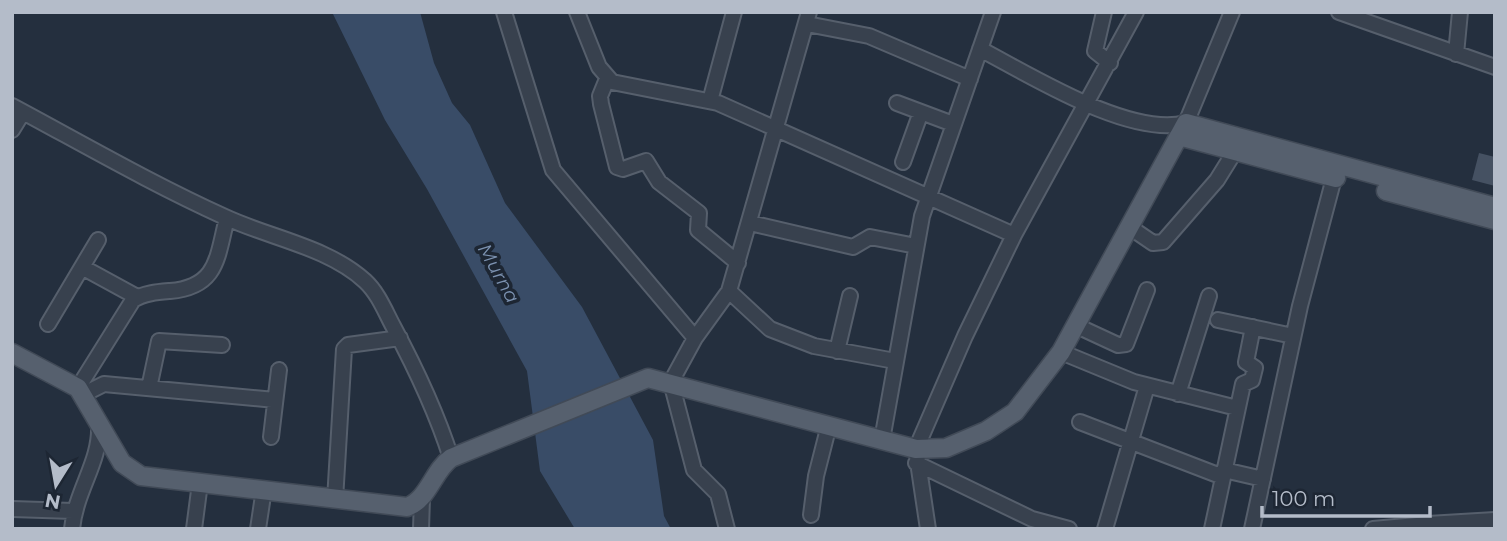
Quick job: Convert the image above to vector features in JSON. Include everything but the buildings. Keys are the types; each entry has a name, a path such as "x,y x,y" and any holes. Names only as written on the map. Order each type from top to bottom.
{"main road":[{"path":"1178,129 1235,151 1334,177 1473,208 1495,207"},
{"path":"1178,129 1473,208 1495,220"},
{"path":"12,353 80,391 122,463 141,476 264,489 335,500 398,507 414,504 422,498 440,466 451,458 648,378 882,440 916,456 946,448 1003,422 1016,412 1077,326 1131,228 1178,129"}],"street":[{"path":"504,12 553,170 695,338"},
{"path":"578,12 599,67 607,79 710,101 1014,235"},
{"path":"710,101 734,12"},
{"path":"882,440 927,195 993,12"},
{"path":"1104,12 1095,51 1110,63"},
{"path":"928,529 916,456 965,336 1014,235 1136,12"},
{"path":"980,49 1087,104 1120,116 1178,129 1231,12"},
{"path":"1339,12 1495,67"},
{"path":"1456,54 1460,12"},
{"path":"727,529 718,494 698,475 692,464 671,382 695,338 729,291 808,18 869,36 970,79"},
{"path":"607,79 600,96 617,167 623,169 646,161 659,182 699,213 698,230 738,263"},
{"path":"897,103 953,124"},
{"path":"12,130 18,109 227,218 329,257 352,271 372,288 400,338 436,411 451,458"},
{"path":"903,162 921,112"},
{"path":"1131,228 1153,243 1163,242 1217,180 1235,151"},
{"path":"1252,529 1293,336 1334,177"},
{"path":"82,268 137,297 185,290 205,281 212,272 227,218"},
{"path":"750,223 853,247 870,236 916,246"},
{"path":"48,324 99,240"},
{"path":"1077,326 1118,345 1126,344 1147,290"},
{"path":"729,291 770,329 814,346 895,361"},
{"path":"837,351 850,296"},
{"path":"1178,394 1209,296"},
{"path":"80,391 137,297"},
{"path":"1218,320 1293,336"},
{"path":"1212,529 1237,408 1244,382 1252,380 1255,368 1246,362 1253,327"},
{"path":"335,500 344,349 348,345 400,338"},
{"path":"149,388 159,341 222,345"},
{"path":"1061,352 1098,370 1147,386 1237,408"},
{"path":"271,437 279,370"},
{"path":"80,391 104,384 275,400"},
{"path":"1105,529 1147,386"},
{"path":"1080,422 1130,443 1223,473 1263,479"},
{"path":"72,529 74,511 99,447 100,424"},
{"path":"811,515 816,476 830,425"},
{"path":"916,456 1032,519 1069,529"},
{"path":"194,529 200,483"},
{"path":"258,529 264,489"},
{"path":"421,529 422,498"},
{"path":"12,509 74,511"},
{"path":"1373,529 1495,520"}],"water":[{"name":"Murna","path":"332,12 420,12 434,63 452,103 470,125 505,203 582,307 653,440 664,516 671,529 575,529 540,471 527,371 427,189 385,120"}]}
